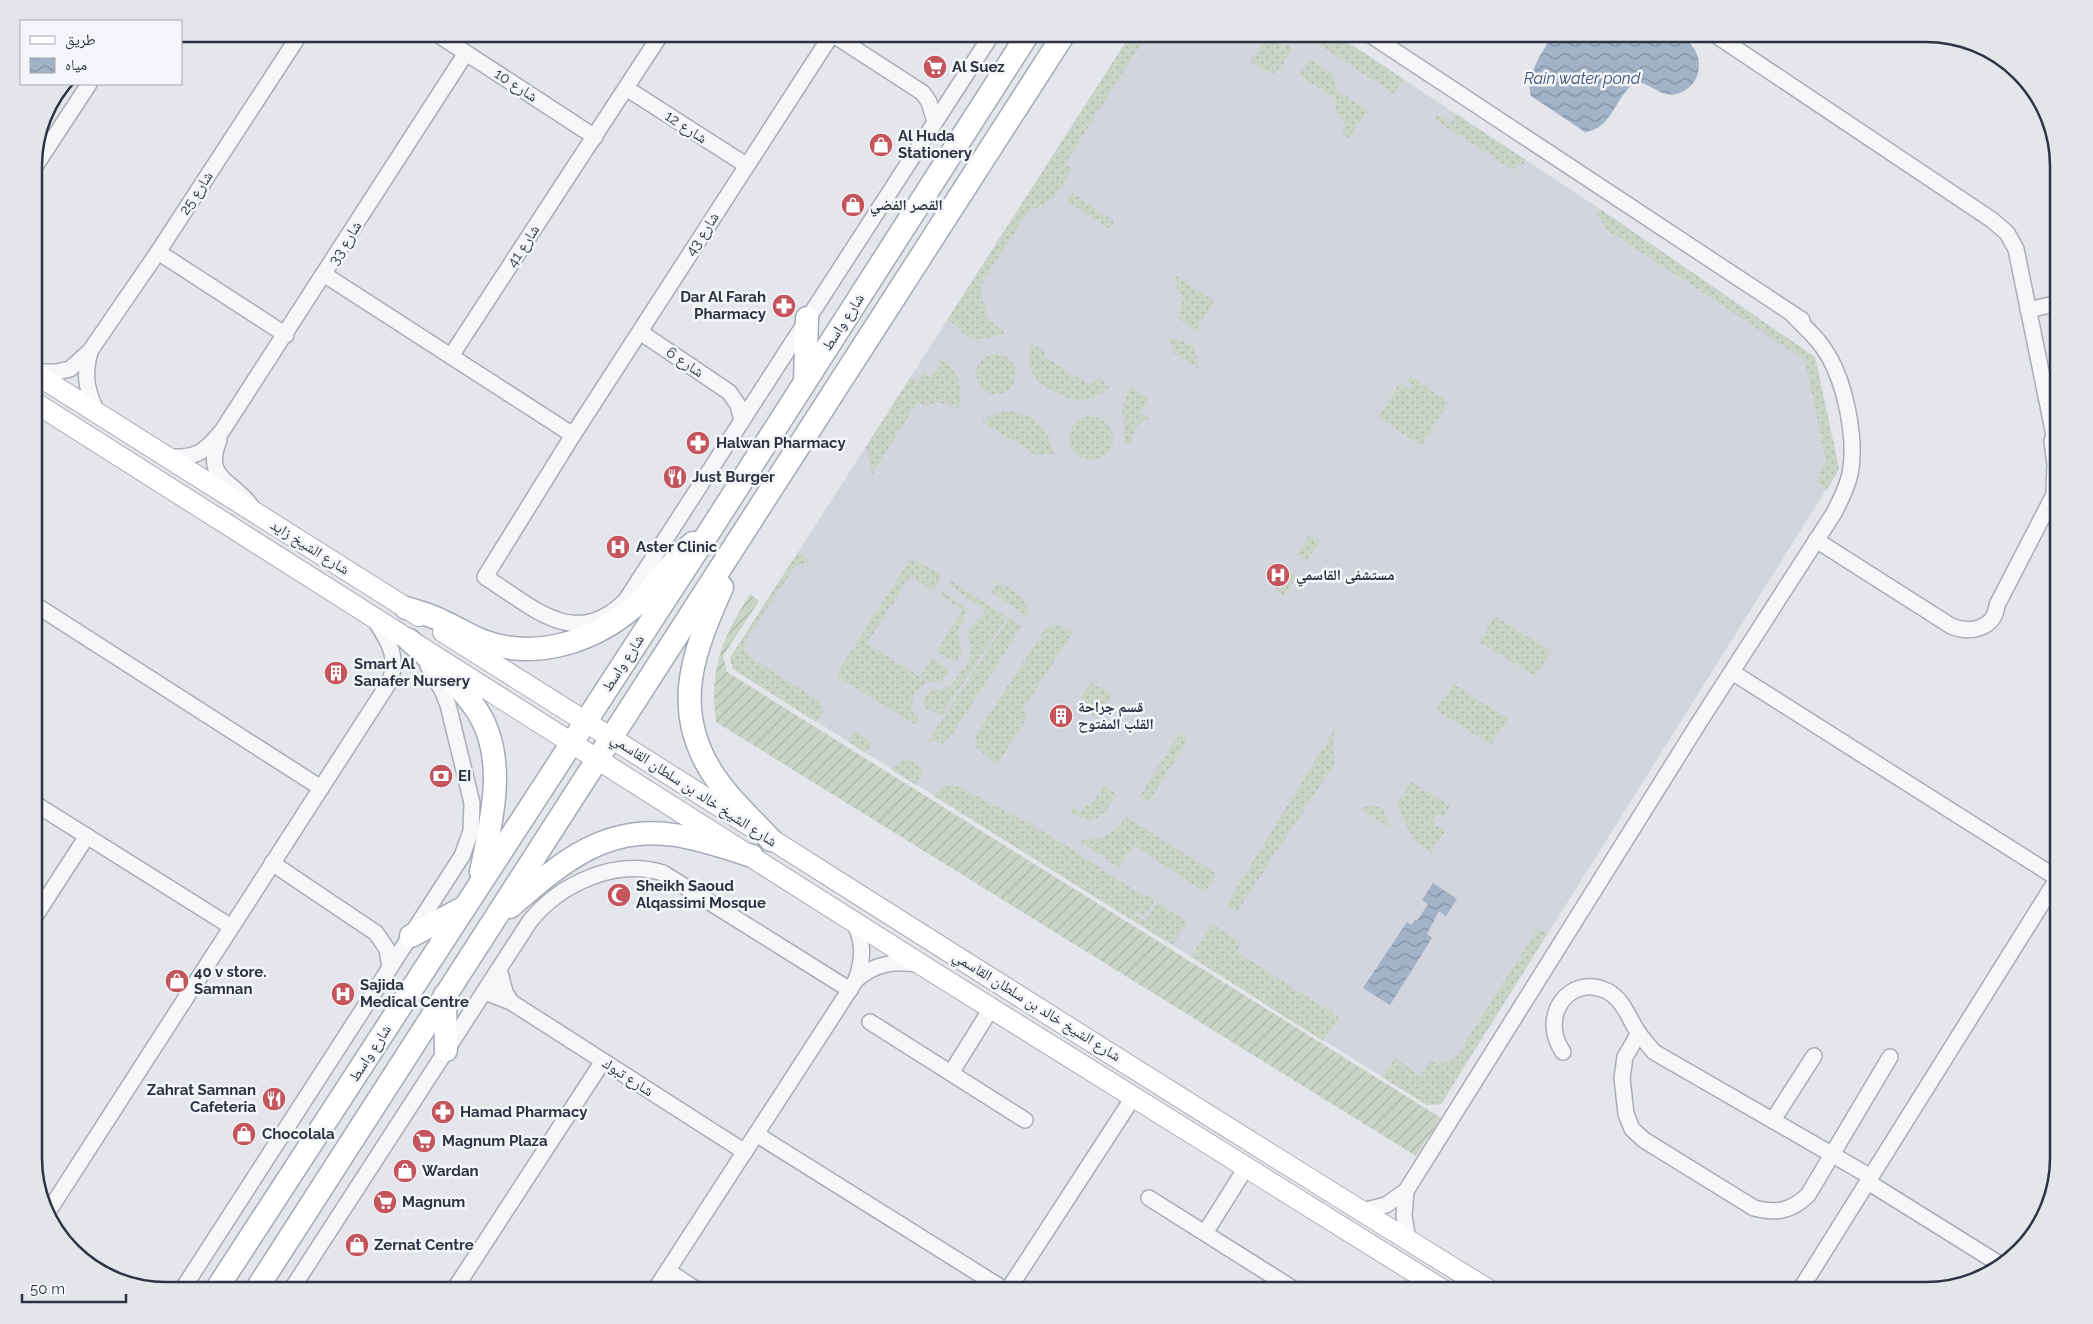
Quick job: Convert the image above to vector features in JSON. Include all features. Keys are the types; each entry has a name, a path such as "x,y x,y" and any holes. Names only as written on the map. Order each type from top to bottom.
{"main road":[{"name":"شارع واسط","path":"261,1282 1059,42"},
{"name":"شارع واسط","path":"221,1282 711,528 1023,43"},
{"path":"805,381 807,318"},
{"name":"شارع الشيخ زايد","path":"43,379 586,721"},
{"name":"شارع الشيخ زايد","path":"43,408 572,742"},
{"path":"406,608 433,617 484,642 499,646 528,649 556,646 580,640 592,636 616,615 644,598 672,560 711,528"},
{"path":"729,556 725,579 694,656 689,689 692,724 696,741 712,772 771,840"},
{"path":"410,640 468,700 485,725 490,740 494,771 494,803 480,883"},
{"name":"شارع الشيخ خالد بن سلطان القاسمي","path":"586,721 771,840 1476,1282"},
{"name":"شارع الشيخ خالد بن سلطان القاسمي","path":"572,742 597,760 851,918 925,967 1431,1282"},
{"path":"489,926 561,865 603,841 632,834 661,834 696,840 752,856"},
{"path":"411,936 464,908"},
{"path":"445,995 446,1050"},
{"path":"1378,1248 1381,1242 1388,1240 1424,1259 1439,1260"}],"street":[{"path":"1362,1211 1386,1204 1406,1192 1732,672 1834,513 1850,476 1851,428 1841,386 1839,358 1831,341 1816,327 1793,315 1382,42"},
{"path":"1728,42 1971,208 1992,220 2007,233 2016,249 2050,413"},
{"name":"شارع 25","path":"43,373 70,369 90,351 158,252 294,43"},
{"name":"شارع 10","path":"450,43 595,137"},
{"name":"شارع 41","path":"452,356 655,43"},
{"name":"شارع 43","path":"616,615 587,623 563,623 485,577 573,435 826,43"},
{"path":"845,43 923,93 929,102 935,122"},
{"path":"616,615 987,43"},
{"name":"شارع 33","path":"165,457 184,458 197,455 209,447 222,431 325,275 466,53"},
{"path":"44,153 88,85"},
{"name":"شارع 12","path":"626,88 746,165"},
{"path":"923,93 955,92"},
{"path":"158,252 286,335"},
{"path":"325,275 573,435"},
{"path":"2028,310 2050,305"},
{"name":"شارع 6","path":"640,332 730,392"},
{"name":"شارع 25","path":"90,351 86,368 86,383 99,415"},
{"path":"730,392 746,394 762,390"},
{"path":"730,392 738,405 742,421"},
{"name":"شارع 33","path":"222,431 213,458 215,470 223,480 240,491 258,514"},
{"path":"1816,540 1958,629 1973,630 1989,623 2050,503"},
{"path":"43,610 321,788"},
{"path":"51,1202 390,681 394,671 393,652 373,617"},
{"path":"187,1282 411,936 462,856 467,844 473,817 469,790 443,692 410,640"},
{"path":"1732,672 2050,872"},
{"path":"43,809 230,926"},
{"path":"43,904 87,836"},
{"path":"272,864 376,933 393,937 411,936"},
{"path":"296,1282 530,921 553,896 584,880 615,871 653,870 672,878 853,985"},
{"path":"1805,1282 2050,890"},
{"path":"660,1282 853,985 862,961 862,941 851,918"},
{"path":"376,933 387,949 390,968"},
{"path":"853,985 870,970 883,964 897,962 925,967"},
{"path":"499,969 505,992 511,1002"},
{"path":"1563,1052 1556,1041 1553,1029 1554,1016 1559,1004 1568,994 1580,989 1593,987 1606,990 1617,998 1638,1033 1654,1052 1833,1154 1995,1261"},
{"name":"شارع تبوك","path":"485,992 511,1002 745,1152"},
{"path":"951,1073 992,1007"},
{"path":"870,1022 1026,1120"},
{"path":"1638,1033 1625,1057 1622,1078 1628,1122 1632,1129 1644,1140 1754,1208 1769,1212 1784,1211 1797,1205 1808,1195 1890,1057"},
{"path":"1773,1120 1814,1056"},
{"path":"459,1282 603,1061"},
{"path":"1012,1282 1134,1096"},
{"path":"756,1134 994,1282"},
{"path":"1205,1233 1247,1166"},
{"path":"1406,1192 1404,1216 1408,1240"},
{"path":"1149,1198 1282,1282"},
{"path":"668,1271 685,1282"}],"shaded area":[{"name":"مستشفى القاسمي","path":"1126,42 1348,42 1600,209 1815,357 1839,469 1441,1104 1427,1105 733,669 730,658"}],"green space":[{"path":"1126,42 1142,42 1065,164 1072,169 1053,198 1026,214 982,283 981,293 987,318 1005,333 976,339 966,335 960,331 961,329 947,320"},
{"path":"1263,42 1279,42 1285,46 1287,43 1292,49 1280,69 1274,73 1266,71 1250,61"},
{"path":"1316,42 1348,42 1404,79 1394,94"},
{"path":"1313,61 1333,74 1338,91 1367,110 1349,138 1343,135 1344,123 1335,109 1336,99 1299,75 1308,63"},
{"path":"1456,114 1526,160 1522,166 1518,164 1514,171 1434,119 1437,115 1450,123"},
{"path":"1072,193 1114,221 1109,229 1067,201"},
{"path":"1600,209 1815,357 1839,469 1827,490 1817,481 1826,460 1805,360 1603,227 1604,224 1597,215"},
{"path":"1176,276 1214,301 1196,331 1179,319 1183,297 1176,286"},
{"path":"1167,339 1180,340 1190,345 1196,354 1198,368 1172,352 1176,347"},
{"path":"1031,343 1046,353 1045,357 1090,385 1099,377 1109,387 1094,397 1078,400 1070,399 1054,392 1039,382 1032,373 1029,360"},
{"path":"996,354 1010,360 1016,374 1010,388 996,394 982,388 976,374 982,360"},
{"path":"941,359 956,375 961,393 960,408 937,402 927,406 917,403 872,474 866,447 911,376 917,381 923,373 930,378 941,364 939,362"},
{"path":"1410,376 1449,402 1421,446 1378,417 1400,383 1410,390 1413,385 1407,381"},
{"path":"1131,385 1148,399 1140,412 1150,419 1145,420 1136,428 1131,444 1125,444 1122,406"},
{"path":"1006,411 1024,414 1038,423 1048,436 1053,454 1036,455 981,421"},
{"path":"1095,416 1107,422 1112,429 1112,447 1107,454 1100,459 1087,460 1075,454 1070,447 1069,434 1075,422 1082,417"},
{"path":"1310,534 1320,541 1307,560 1297,554"},
{"path":"798,552 812,562 803,563 794,568 745,642 744,650 748,656 821,702 823,711 816,722 733,669 730,658"},
{"path":"911,558 939,573 941,578 934,591 911,576 867,643 920,677 932,658 948,669 942,681 926,683 913,694 912,711 919,720 916,725 839,678 837,673"},
{"path":"1286,570 1296,576 1284,596 1273,589"},
{"path":"951,581 1007,617 941,716 926,708 924,697 930,691 950,687 968,661 971,651 967,630 985,610 950,585"},
{"path":"998,581 1023,599 1026,604 1027,616 991,592"},
{"path":"943,592 968,609 958,631 962,652 956,661 936,652 963,610 941,595"},
{"path":"750,594 759,601 723,656 727,672 1441,1118 1416,1156 716,722 714,686 716,670 725,640"},
{"path":"1495,616 1551,651 1535,676 1479,642"},
{"path":"1009,618 1022,626 953,733 941,745 933,740 931,743 928,741"},
{"path":"1058,625 1073,632 1022,711 1026,714 1027,718 997,765 977,748 976,735 1043,632 1050,627"},
{"path":"1091,682 1112,695 1097,719 1076,705"},
{"path":"1453,684 1508,719 1491,745 1436,710"},
{"path":"1336,727 1333,745 1334,765 1237,912 1226,905"},
{"path":"854,731 872,743 866,753 848,742"},
{"path":"1180,733 1187,740 1149,802 1139,797"},
{"path":"901,759 908,759 920,767 922,777 916,785 892,770"},
{"path":"1411,782 1451,806 1444,818 1437,814 1432,822 1445,831 1431,853 1413,840 1397,804"},
{"path":"949,785 960,787 1043,831 1145,897 1147,894 1155,900 1144,917 1136,911 1130,919 934,796 938,790"},
{"path":"1103,786 1117,794 1098,818 1086,819 1070,811 1073,807 1081,812 1087,804 1090,806 1098,794 1100,795 1102,792 1100,790"},
{"path":"1375,806 1383,809 1391,828 1358,808"},
{"path":"1126,817 1217,874 1208,888 1203,890 1198,888 1134,845 1118,868 1080,841 1081,839 1095,839 1107,835 1117,828"},
{"path":"1157,902 1187,922 1172,945 1132,920 1135,915 1145,921"},
{"path":"1212,924 1242,943 1237,952 1339,1017 1323,1041 1191,957"},
{"path":"1538,928 1547,934 1441,1104 1427,1105 1382,1077 1395,1057 1419,1076 1430,1062 1441,1064 1456,1057"}],"water":[{"name":"Rain water pond","path":"1548,42 1689,42 1697,54 1699,63 1695,81 1688,88 1673,95 1661,93 1647,85 1636,82 1623,95 1602,125 1594,130 1585,132 1531,96 1530,80"},
{"path":"1433,883 1457,899 1446,916 1439,911 1427,934 1432,938 1390,1005 1363,988 1407,922 1411,925 1415,920 1417,921 1428,904 1422,900"}],"place":[{"name":"Al Suez","path":"935,67"},
{"name":"Al Huda Stationery","path":"881,145"},
{"name":"القصر الفضي","path":"853,205"},
{"name":"Dar Al Farah Pharmacy","path":"784,306"},
{"name":"Halwan Pharmacy","path":"698,443"},
{"name":"Just Burger","path":"675,477"},
{"name":"Aster Clinic","path":"618,547"},
{"name":"مستشفى القاسمي","path":"1278,575"},
{"name":"Smart Al Sanafer Nursery","path":"336,673"},
{"name":"قسم جراحة القلب المفتوح","path":"1061,716"},
{"name":"EI","path":"441,776"},
{"name":"Sheikh Saoud Alqassimi Mosque","path":"619,895"},
{"name":"40 v store. Samnan","path":"177,981"},
{"name":"Sajida Medical Centre","path":"343,994"},
{"name":"Zahrat Samnan Cafeteria","path":"274,1099"},
{"name":"Hamad Pharmacy","path":"443,1112"},
{"name":"Chocolala","path":"244,1134"},
{"name":"Magnum Plaza","path":"424,1141"},
{"name":"Wardan","path":"405,1171"},
{"name":"Magnum","path":"385,1202"},
{"name":"Zernat Centre","path":"357,1245"}]}
